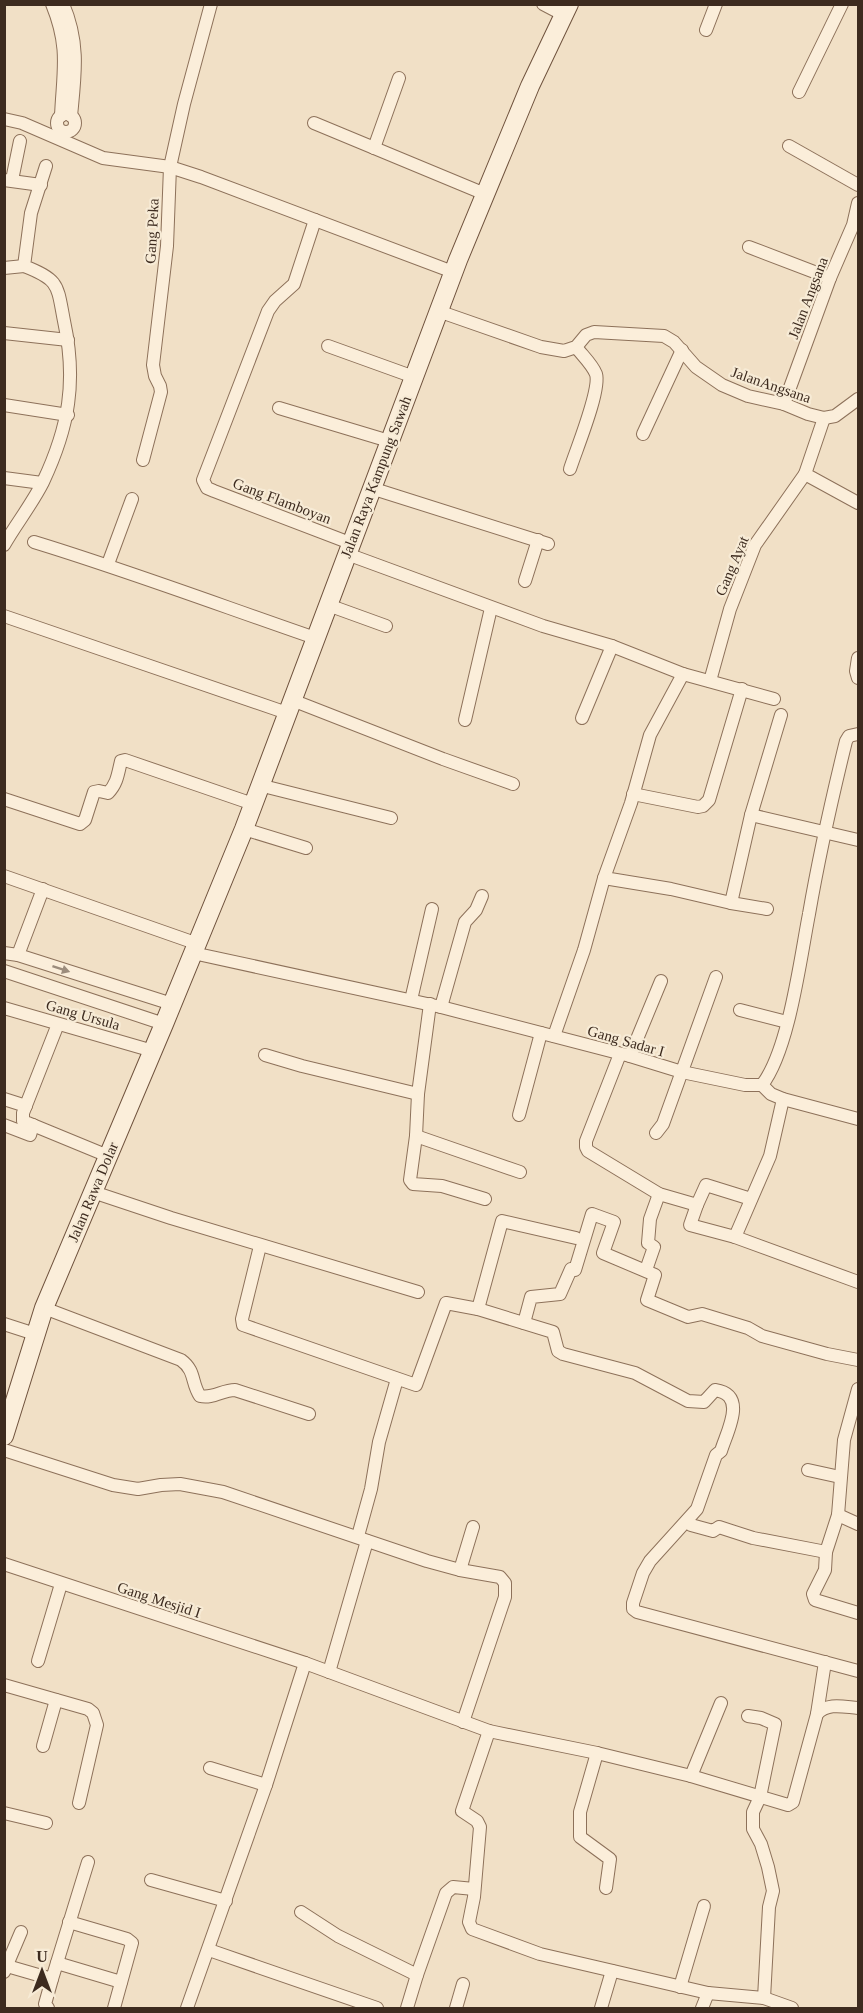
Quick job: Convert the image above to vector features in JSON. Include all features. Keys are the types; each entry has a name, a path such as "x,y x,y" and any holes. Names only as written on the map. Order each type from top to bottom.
{"street":[{"path":"52,4 66,24 76,49 70,63 66,116 74,120 75,126 61,136"},
{"path":"63,4 66,24"},
{"name":"Gang Peka","path":"143,460 161,389 154,376 153,365 167,246 170,167 211,4"},
{"path":"543,4 567,10"},
{"path":"706,30 716,4"},
{"path":"799,92 842,4"},
{"name":"Jalan Raya Kampung Sawah","path":"196,949 244,829 453,272 530,86 567,10"},
{"path":"374,148 399,78"},
{"path":"4,119 61,136 103,158 170,167 201,177 453,272"},
{"path":"314,123 485,194"},
{"path":"20,141 8,180 41,185"},
{"path":"789,146 858,185"},
{"path":"24,266 31,213 46,166"},
{"name":"Jalan Angsana","path":"784,404 830,278 853,225 858,203"},
{"name":"Gang Flamboyan","path":"315,220 294,284 275,301 268,311 238,395 204,476 204,484 214,491 491,608 543,627 612,646 683,674 774,699"},
{"path":"749,246 830,278"},
{"path":"4,268 24,266 45,274 54,283 68,340 70,400 64,431 42,483 4,545"},
{"name":"JalanAngsana","path":"438,311 541,347 564,351 576,347 586,335 594,332 664,336 674,342 696,367 722,385 748,396 784,404 824,418 805,474"},
{"path":"4,333 68,340"},
{"path":"328,346 414,377"},
{"path":"570,469 591,405 596,379 592,367 576,347"},
{"path":"643,434 682,350"},
{"path":"824,418 835,416 858,399"},
{"path":"4,405 68,415"},
{"path":"279,408 389,441"},
{"path":"805,474 858,503"},
{"name":"Gang Ayat","path":"710,681 730,609 755,545 805,474"},
{"path":"4,478 42,483"},
{"path":"371,488 543,542 525,582"},
{"path":"108,564 132,500"},
{"path":"34,542 108,564 169,588 315,638"},
{"path":"328,605 386,627"},
{"path":"465,720 491,608"},
{"path":"4,616 290,706 513,784"},
{"path":"582,718 612,646"},
{"path":"858,658 856,672 858,678"},
{"path":"554,1036 584,950 604,878 633,794 650,735 683,674"},
{"path":"633,794 698,807 704,806 709,800 742,689"},
{"path":"731,903 751,815 781,716"},
{"path":"858,734 849,736 846,741 825,832 787,1022 775,1061 762,1085 771,1094 783,1099 858,1119"},
{"path":"4,799 80,824 84,820 94,792 108,793 113,788 117,783 121,761 125,760 253,804"},
{"path":"259,785 390,818"},
{"path":"751,815 858,840"},
{"path":"244,829 306,848"},
{"name":"Gang Sadar I","path":"4,876 43,888 196,949 554,1036 682,1072 745,1085 762,1085"},
{"path":"604,878 767,909"},
{"path":"18,955 43,888"},
{"path":"482,896 476,910 465,922 435,1006 418,1094 416,1136 410,1180 413,1184 442,1186 485,1199"},
{"path":"411,1000 432,909"},
{"name":"Jalan Rawa Dolar","path":"4,1436 44,1308 196,949"},
{"path":"4,953 18,955 172,1004"},
{"path":"4,971 164,1024"},
{"path":"656,1133 663,1124 716,977"},
{"path":"661,981 586,1141 586,1147 592,1155 659,1194 697,1205"},
{"name":"Gang Ursula","path":"4,1008 153,1051"},
{"path":"740,1010 787,1022"},
{"path":"58,1023 22,1117 23,1121 108,1156"},
{"path":"519,1115 541,1033"},
{"path":"265,1055 418,1094"},
{"path":"4,1099 26,1106"},
{"path":"735,1237 770,1156 783,1099"},
{"path":"4,1125 30,1135 33,1125"},
{"path":"416,1136 520,1172"},
{"path":"751,1199 706,1185 690,1225 735,1237 858,1282"},
{"path":"93,1192 418,1292"},
{"path":"646,1270 654,1247 648,1243 650,1219 659,1194"},
{"path":"524,1323 531,1297 560,1294 571,1269 575,1270 592,1214 614,1222 603,1253 656,1275 646,1300 688,1317 702,1314 748,1328 762,1336 782,1342 858,1360"},
{"path":"478,1309 502,1221 576,1238"},
{"path":"260,1245 242,1319 243,1325 397,1379 417,1385 446,1303 478,1309 553,1332 558,1351 563,1354 635,1373 688,1401 704,1402 715,1390 732,1398 734,1411 721,1451 716,1455 696,1509 650,1561 643,1573 633,1609 637,1612 858,1671"},
{"path":"44,1308 181,1360 191,1370 200,1396 212,1397 223,1391 235,1390 309,1414"},
{"path":"4,1324 35,1334"},
{"path":"329,1672 362,1539 379,1442 397,1379"},
{"path":"858,1389 853,1429 842,1458 838,1515 826,1552 825,1570 813,1594 813,1599 858,1613"},
{"path":"4,1450 113,1485 138,1489 161,1485 201,1487 459,1570 500,1577 506,1589 464,1722"},
{"path":"808,1470 840,1477"},
{"path":"838,1515 858,1524"},
{"path":"687,1521 691,1525 713,1531 719,1527 725,1528 753,1538 826,1552"},
{"path":"459,1570 473,1527"},
{"name":"Gang Mesjid I","path":"4,1564 305,1663 489,1731 597,1753 691,1776 788,1805 793,1802 818,1714"},
{"path":"38,1660 61,1584"},
{"path":"818,1714 825,1662"},
{"path":"187,2008 266,1785 305,1663"},
{"path":"4,1685 88,1709 93,1713 97,1725 79,1803"},
{"path":"44,1746 56,1700"},
{"path":"691,1776 721,1703"},
{"path":"818,1714 823,1708 831,1706 858,1708"},
{"path":"748,1716 775,1724 760,1797 753,1812 753,1829 761,1844 773,1891 764,1998"},
{"path":"489,1731 462,1811 477,1821 480,1827 474,1897 469,1922 472,1929 540,1954 708,1993 764,1998 792,2008"},
{"path":"597,1753 580,1812 580,1837 610,1859 606,1888"},
{"path":"210,1768 266,1785"},
{"path":"4,1813 46,1823"},
{"path":"48,2008 45,2000 88,1862"},
{"path":"151,1880 226,1901"},
{"path":"407,2008 446,1893 453,1887 474,1888"},
{"path":"680,1987 704,1906"},
{"path":"301,1912 338,1936 417,1975"},
{"path":"69,1922 127,1939 132,1943 114,2008"},
{"path":"21,1932 6,1969 52,1979"},
{"path":"209,1950 377,2008"},
{"path":"57,1963 121,1982"},
{"path":"601,2008 612,1971"},
{"path":"456,2008 463,1984"},
{"path":"702,2008 708,1993"}]}
